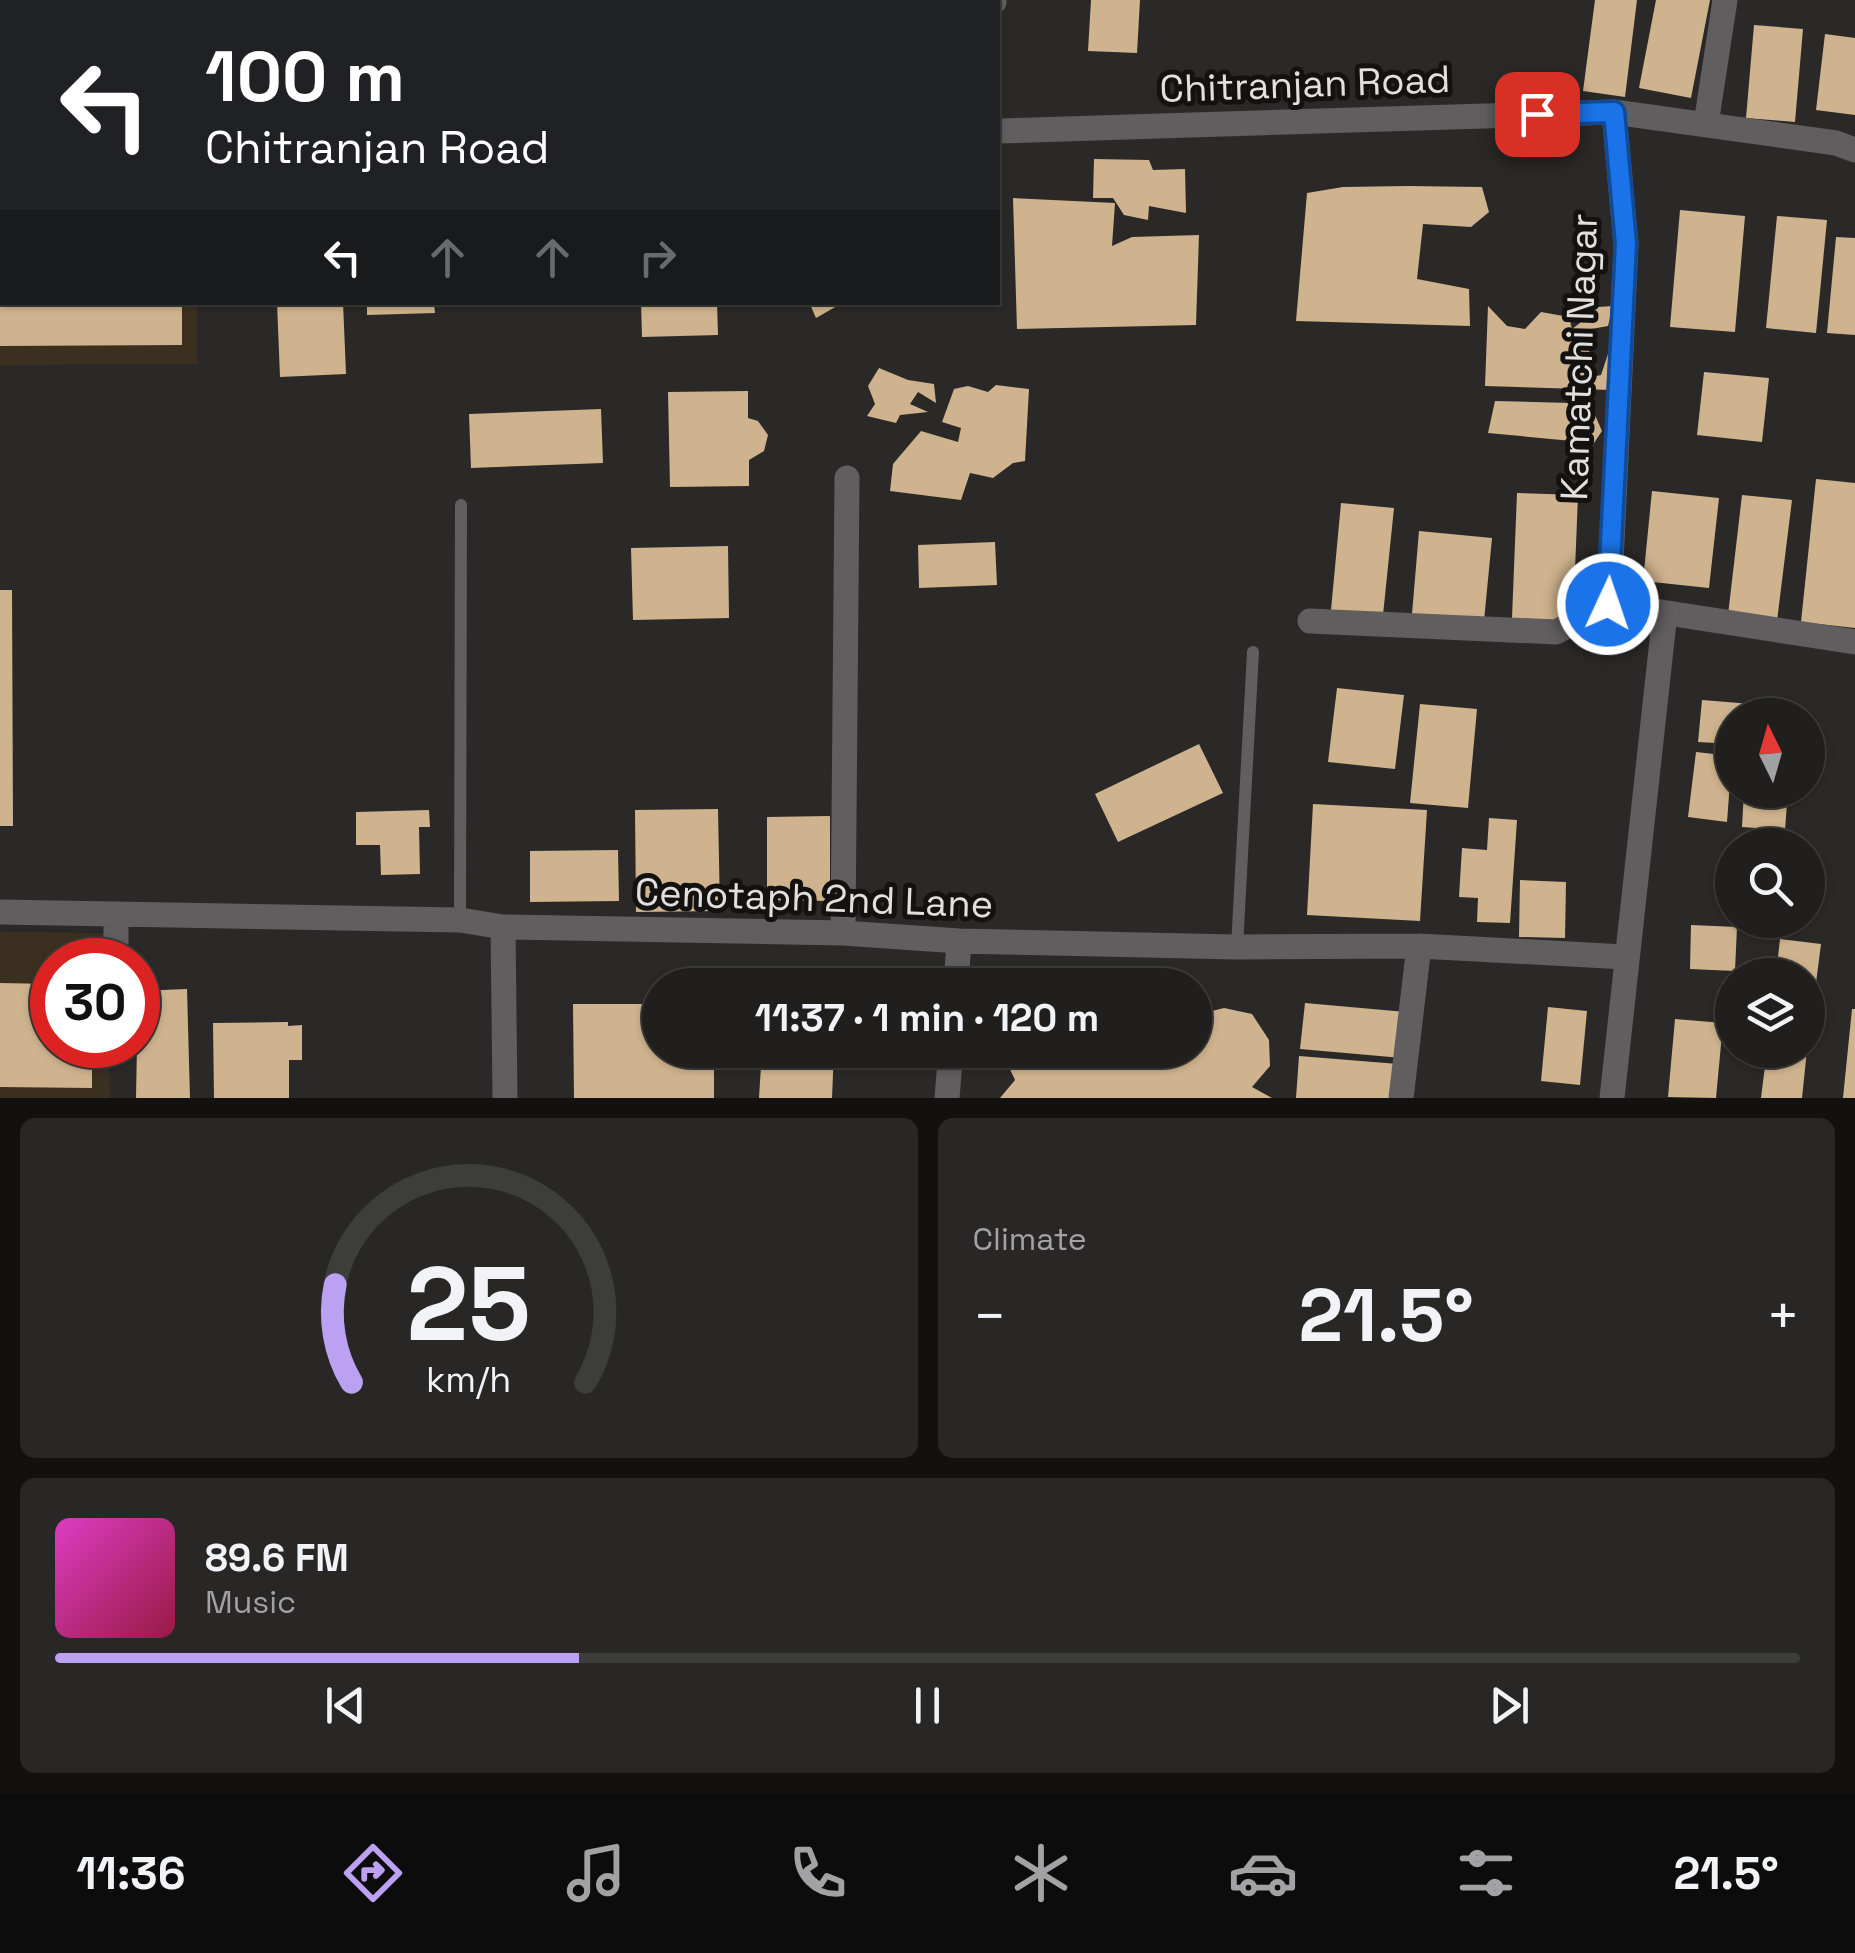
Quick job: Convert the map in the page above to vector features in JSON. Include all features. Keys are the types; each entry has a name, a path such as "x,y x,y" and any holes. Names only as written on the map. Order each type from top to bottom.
{"street":[{"path":"1706,124 1725,0"},
{"name":"Chitranjan Road","path":"1000,131 1614,112 1836,143 1855,150"},
{"name":"Kamatchi Nagar","path":"1608,604 1626,244 1614,112"},
{"path":"843,933 847,478"},
{"path":"1310,621 1556,632 1608,604 1855,642"},
{"path":"1612,1098 1664,613"},
{"name":"Cenotaph 2nd Lane","path":"0,912 460,920 503,927 843,933 959,941 1420,946 1626,957"},
{"path":"116,914 116,938"},
{"path":"503,927 505,1098"},
{"path":"957,968 959,941"},
{"path":"1400,1098 1420,946"},
{"path":"947,1098 950,1068"}],"lane":[{"path":"460,920 461,504"},
{"path":"1237,947 1253,652"}],"shaded area":[{"path":"0,305 197,305 197,364 0,365"},
{"path":"0,932 106,933 106,938 30,938 30,1068 109,1068 110,1098 0,1098"}],"building":[{"path":"1091,0 1140,0 1137,53 1088,51"},
{"path":"1595,0 1637,0 1625,97 1583,91"},
{"path":"1656,0 1710,0 1691,98 1639,88"},
{"path":"1754,25 1803,29 1795,122 1746,118"},
{"path":"1825,34 1855,38 1855,115 1816,110"},
{"path":"1094,159 1149,160 1153,170 1185,169 1186,213 1149,206 1148,220 1124,215 1113,198 1093,198"},
{"path":"1343,187 1482,187 1489,212 1471,227 1423,224 1417,279 1469,289 1470,326 1296,321 1307,193"},
{"path":"1013,198 1115,203 1112,246 1132,237 1199,235 1196,325 1017,329"},
{"path":"1680,210 1745,216 1735,332 1670,327"},
{"path":"1777,216 1827,220 1816,333 1766,328"},
{"path":"1836,237 1855,238 1855,335 1827,333"},
{"path":"0,305 182,305 182,345 0,346"},
{"path":"277,305 343,305 346,374 280,377"},
{"path":"367,305 434,305 435,313 367,315"},
{"path":"641,305 717,305 718,335 642,337"},
{"path":"810,305 839,305 816,318"},
{"path":"1488,306 1507,326 1525,329 1541,312 1569,317 1572,329 1580,323 1582,308 1613,306 1608,326 1591,329 1587,378 1601,375 1608,354 1612,390 1485,386"},
{"path":"879,368 908,380 934,384 936,403 918,392 910,404 928,412 900,415 896,423 867,416 875,404 868,386"},
{"path":"1704,372 1769,378 1762,442 1697,435"},
{"path":"996,385 1029,389 1025,461 1013,463 993,478 970,473 961,500 890,491 893,464 921,431 958,442 961,428 942,422 954,389 968,386 988,392"},
{"path":"748,391 748,418 758,421 768,435 764,451 749,460 749,486 670,487 668,392"},
{"path":"1495,401 1591,406 1602,431 1594,443 1488,433"},
{"path":"601,409 603,463 471,468 469,414"},
{"path":"1816,479 1855,483 1855,628 1801,622"},
{"path":"1652,491 1719,498 1709,588 1643,581"},
{"path":"1517,493 1578,495 1573,621 1512,618"},
{"path":"1742,495 1792,500 1777,621 1728,615"},
{"path":"1341,503 1394,508 1383,615 1331,610"},
{"path":"1419,531 1492,538 1484,621 1412,614"},
{"path":"995,542 997,585 919,588 918,545"},
{"path":"728,546 729,618 633,620 631,548"},
{"path":"0,590 12,590 13,826 0,826"},
{"path":"1337,688 1404,695 1395,769 1328,762"},
{"path":"1702,700 1715,701 1715,743 1698,742"},
{"path":"1420,704 1477,709 1468,808 1410,803"},
{"path":"1199,744 1223,793 1118,842 1095,794"},
{"path":"1696,752 1715,754 1715,808 1728,808 1727,822 1688,817"},
{"path":"1313,804 1427,810 1420,921 1307,915"},
{"path":"1743,808 1787,808 1785,828 1742,827"},
{"path":"718,809 720,911 636,912 635,810"},
{"path":"429,810 430,827 419,827 420,874 381,875 380,845 356,845 356,812"},
{"path":"830,816 830,901 767,900 767,817"},
{"path":"1489,818 1517,820 1510,923 1477,922 1478,898 1459,897 1462,848 1487,850"},
{"path":"618,850 619,901 530,902 530,851"},
{"path":"1520,880 1566,882 1565,938 1519,937"},
{"path":"1691,925 1715,926 1715,938 1736,938 1736,958 1715,958 1715,970 1690,969"},
{"path":"1780,939 1821,944 1819,958 1778,958"},
{"path":"0,983 30,984 30,1068 92,1068 92,1088 0,1087"},
{"path":"187,989 190,1098 136,1098 137,1068 160,1068 160,990"},
{"path":"1305,1003 1406,1012 1402,1058 1300,1049"},
{"path":"573,1004 642,1004 642,1068 714,1068 714,1098 574,1098"},
{"path":"1548,1007 1587,1011 1580,1085 1541,1081"},
{"path":"1224,1008 1252,1014 1269,1040 1270,1066 1252,1087 1272,1098 1000,1098 1015,1080 1009,1068 1212,1068 1212,1011"},
{"path":"1852,1009 1855,1098 1843,1098"},
{"path":"1675,1019 1715,1022 1715,1068 1719,1068 1716,1098 1668,1097"},
{"path":"288,1022 288,1026 302,1025 302,1060 289,1060 289,1098 214,1098 213,1023"},
{"path":"1299,1056 1398,1064 1395,1098 1296,1098"},
{"path":"761,1068 833,1068 832,1098 759,1098"},
{"path":"1765,1068 1805,1068 1802,1098 1761,1098"}],"route":[{"path":"1537,114 1614,112 1626,244 1608,604"}]}
